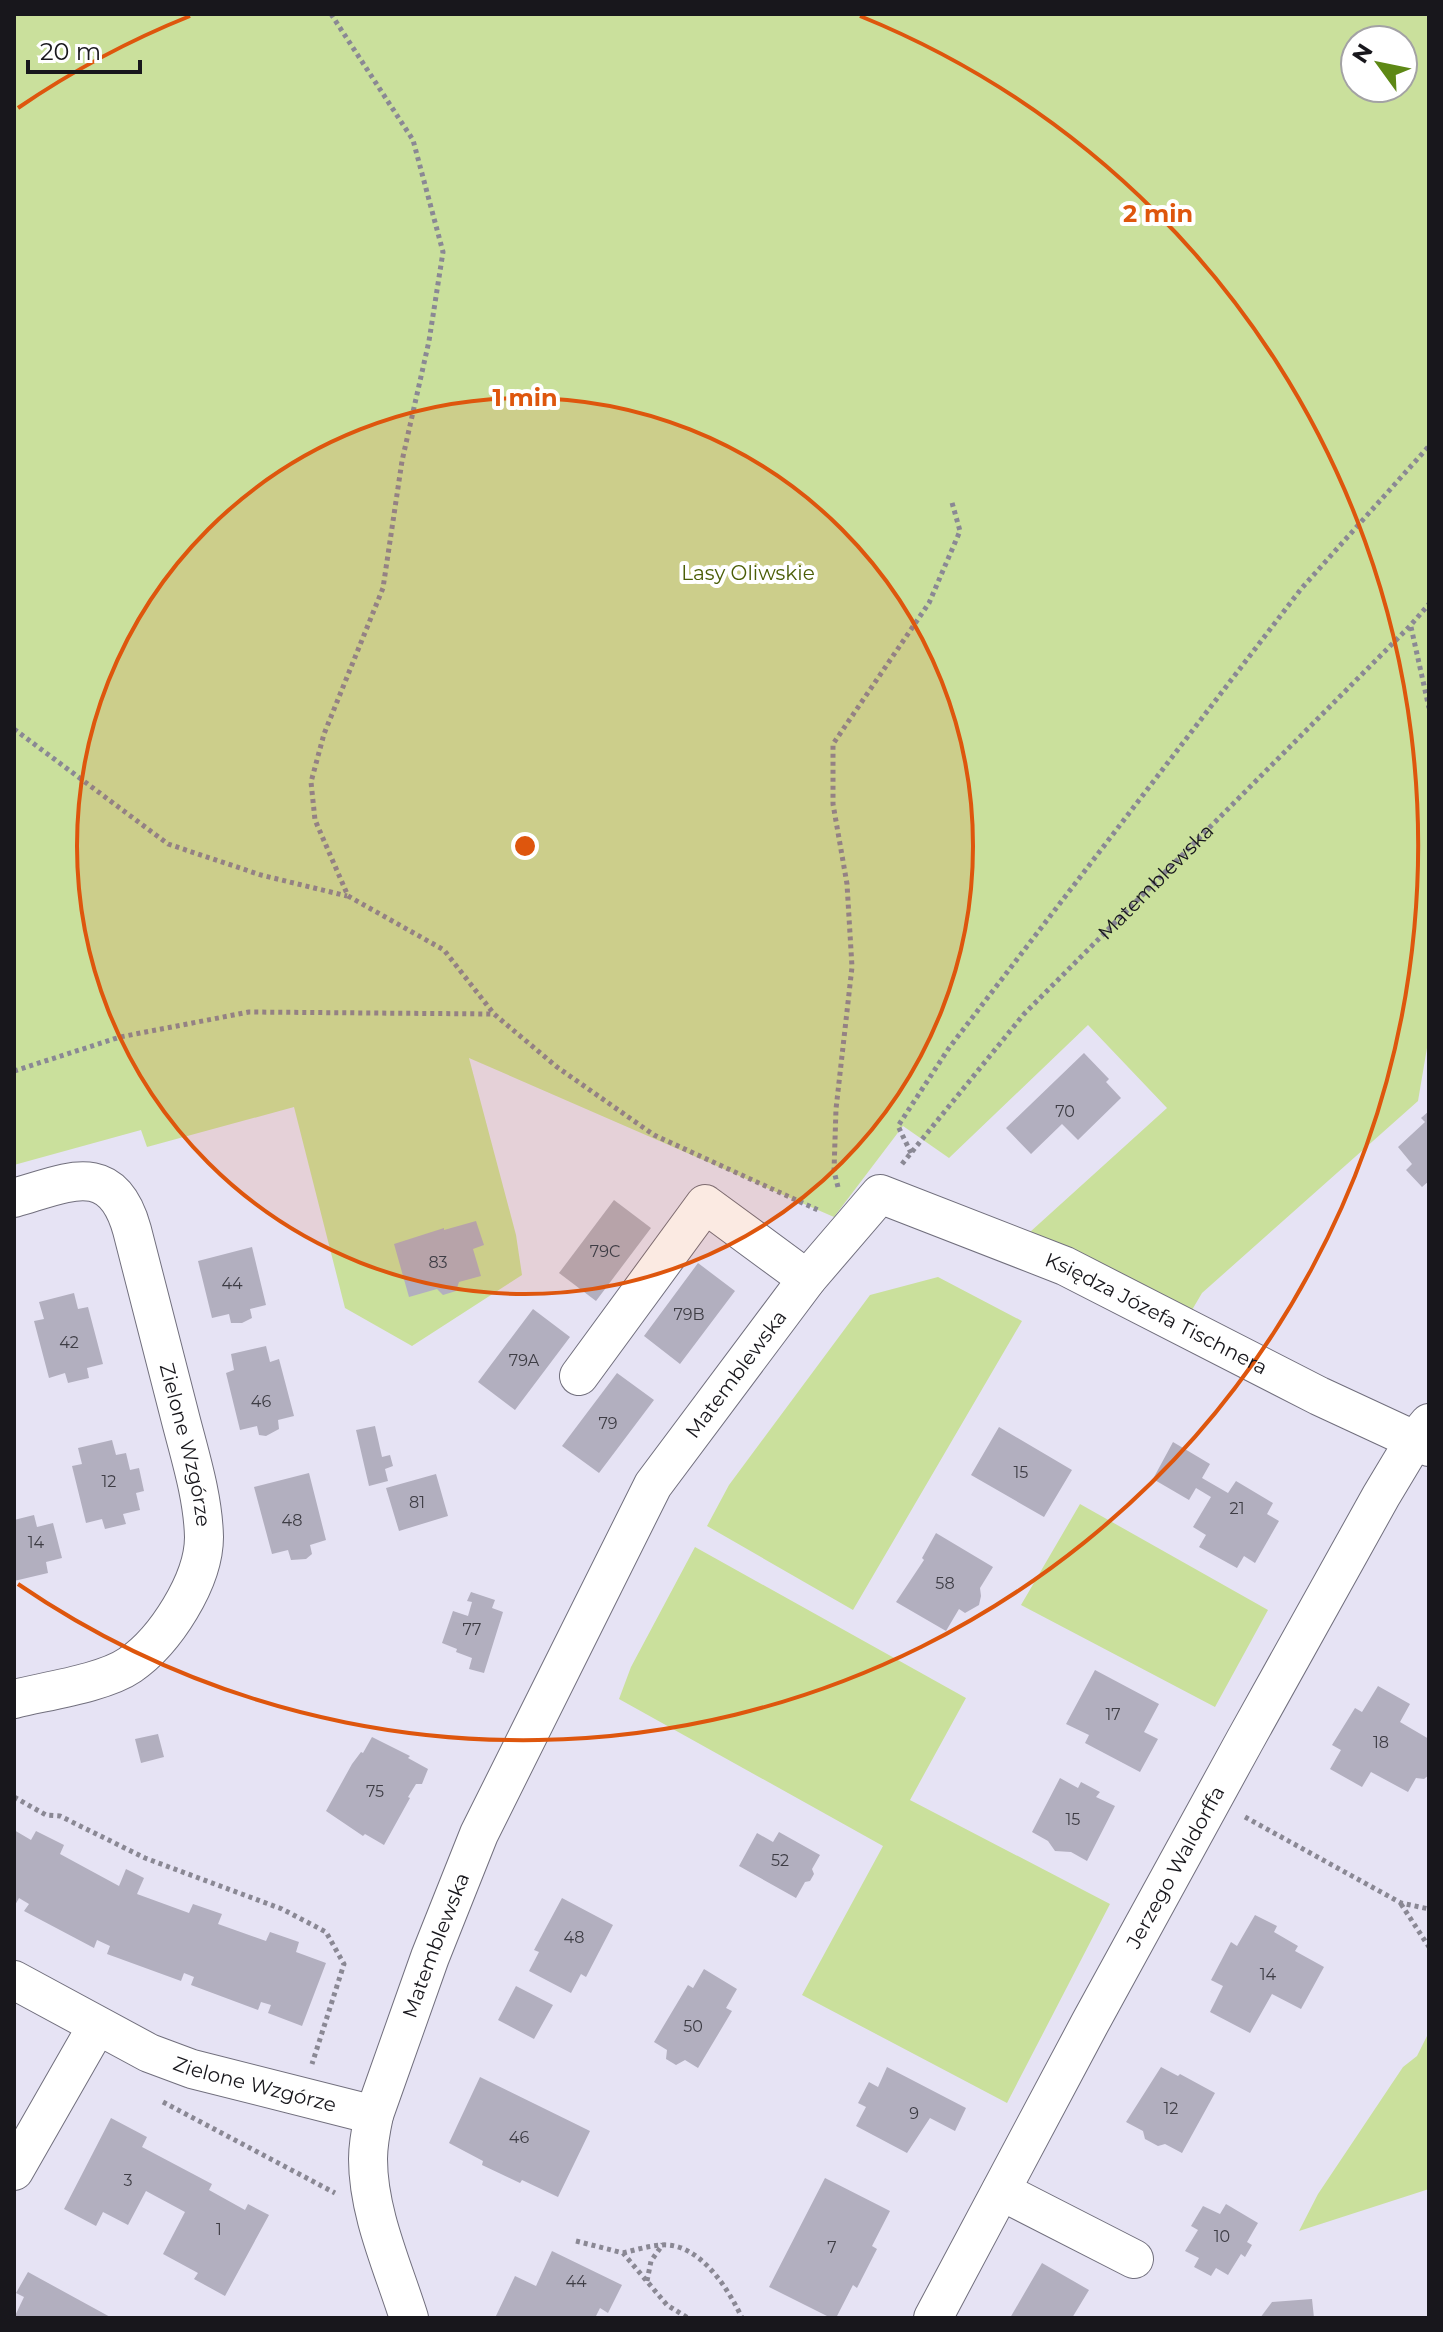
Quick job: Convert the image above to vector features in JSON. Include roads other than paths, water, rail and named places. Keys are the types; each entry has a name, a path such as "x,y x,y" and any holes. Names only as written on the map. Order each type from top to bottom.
{"street":[{"name":"Zielone Wzgórze","path":"14,1198 86,1179 101,1185 120,1200 129,1219 197,1483 204,1539 199,1565 171,1623 153,1646 130,1666 105,1676 14,1699"},
{"name":"Matemblewska","path":"409,2318 373,2204 368,2158 374,2115 430,1957 479,1834 653,1485 848,1224 880,1194"},
{"name":"Księdza Józefa Tischnera","path":"880,1194 1065,1266 1424,1437"},
{"path":"579,1376 705,1204 807,1279"},
{"name":"Jerzego Waldorffa","path":"933,2318 1213,1799 1424,1437"},
{"name":"Zielone Wzgórze","path":"14,1980 149,2053 192,2069 374,2115"},
{"path":"14,2171 97,2026"},
{"path":"1001,2191 1134,2259"}],"park label":[{"name":"Lasy Oliwskie","path":"748,573"}]}
